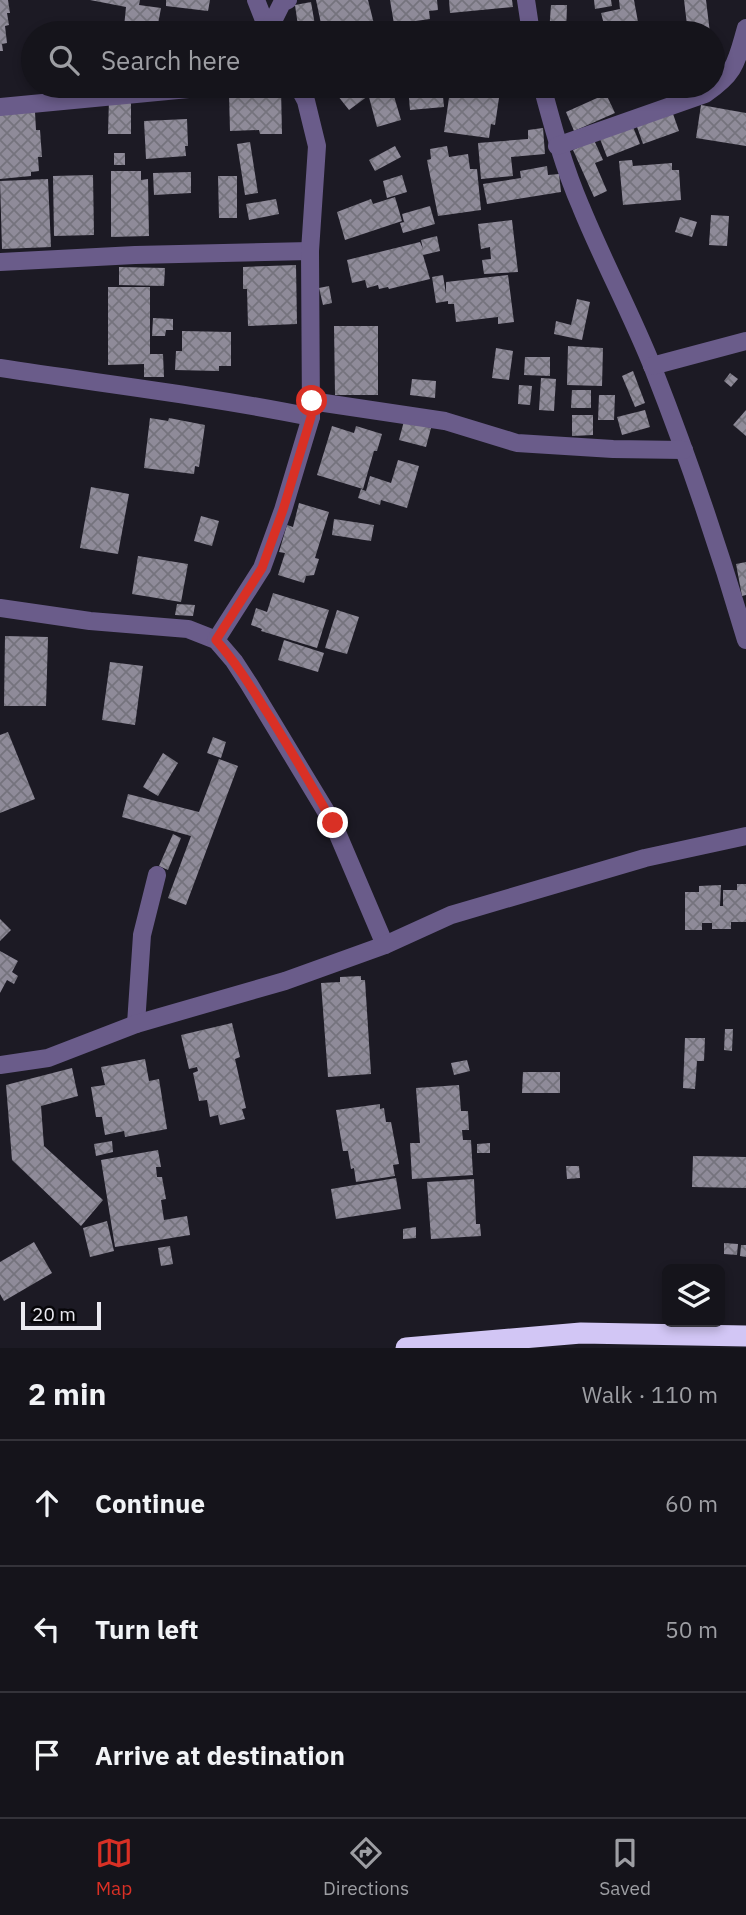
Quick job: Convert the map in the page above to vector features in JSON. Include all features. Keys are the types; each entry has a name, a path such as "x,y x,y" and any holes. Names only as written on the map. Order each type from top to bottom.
{"highway":[{"path":"406,1348 581,1333 746,1336"}],"street":[{"path":"256,0 264,21"},
{"path":"274,21 282,3 288,0"},
{"path":"526,0 529,21"},
{"path":"725,80 737,59 746,28"},
{"path":"0,107 94,98"},
{"path":"216,640 262,568 283,510 311,409 310,251 317,146 304,98"},
{"path":"545,98 557,146 580,207 652,366 684,450 717,541 746,640"},
{"path":"557,146 694,98"},
{"path":"0,262 135,255 310,251"},
{"path":"652,366 746,341"},
{"path":"0,368 225,400 445,421 517,443 684,450"},
{"path":"0,608 90,621 188,629 216,640 249,684 327,812 385,945"},
{"path":"0,1065 48,1058 136,1024 285,981 385,945 451,915 645,858 746,836"},
{"path":"136,1024 142,935 157,875"}],"building":[{"path":"0,0 8,0 10,13 7,13 9,25 5,26 7,43 2,44 3,51 0,51"},
{"path":"90,0 140,0 139,5 161,8 159,21 125,21 126,7"},
{"path":"166,0 210,0 208,11 166,6"},
{"path":"316,0 368,0 373,21 320,21"},
{"path":"390,0 437,0 438,10 429,11 430,19 394,21"},
{"path":"449,0 512,0 513,7 450,13"},
{"path":"594,0 611,0 612,6 595,9"},
{"path":"619,0 634,0 638,21 603,21 601,13 620,9"},
{"path":"684,0 706,0 709,21 687,21"},
{"path":"311,2 314,21 297,21 295,5"},
{"path":"551,5 567,5 566,21 550,21"},
{"path":"229,98 281,98 282,134 260,134 259,130 230,131"},
{"path":"340,98 365,98 349,110"},
{"path":"369,98 395,98 401,120 377,127"},
{"path":"409,98 443,98 444,107 410,110"},
{"path":"449,98 499,98 495,125 491,124 489,138 444,132"},
{"path":"597,98 608,98 615,113 574,131 566,112"},
{"path":"109,99 131,99 131,134 108,134"},
{"path":"701,105 746,113 746,146 696,138"},
{"path":"672,111 679,131 643,144 636,124"},
{"path":"35,112 36,130 40,130 42,157 38,157 39,171 31,172 31,176 0,179 0,115"},
{"path":"187,119 186,156 146,159 144,121"},
{"path":"633,127 640,144 607,157 600,139"},
{"path":"543,128 545,154 511,157 513,176 481,179 478,143 528,139 528,130"},
{"path":"594,140 603,160 595,163 607,191 594,197 573,150"},
{"path":"250,142 258,193 245,195 237,144"},
{"path":"395,146 401,157 375,171 369,160"},
{"path":"447,146 449,157 468,154 470,169 477,169 481,210 438,216 427,160 431,159 430,149"},
{"path":"114,153 125,153 125,165 114,165"},
{"path":"632,160 633,166 672,163 672,170 679,170 681,200 623,205 619,161"},
{"path":"547,166 548,175 559,174 561,192 487,204 483,184 521,178 520,171"},
{"path":"111,171 141,171 141,180 148,179 149,236 111,237"},
{"path":"191,172 191,193 154,195 153,173"},
{"path":"93,175 94,235 54,236 53,176"},
{"path":"402,175 407,192 387,198 383,181"},
{"path":"218,176 237,176 237,218 219,218"},
{"path":"48,179 51,247 2,249 0,181"},
{"path":"395,197 402,221 345,240 337,212 371,199 373,204"},
{"path":"276,199 279,214 249,220 246,204"},
{"path":"430,206 435,224 403,233 400,223 404,222 402,214"},
{"path":"711,215 729,216 727,246 709,245"},
{"path":"680,217 697,222 692,237 675,232"},
{"path":"512,220 518,272 484,274 482,260 491,259 490,247 481,249 478,224"},
{"path":"437,236 440,251 423,255 430,279 389,289 379,289 378,285 367,288 365,280 352,283 347,260 420,242 423,249 421,240"},
{"path":"296,265 297,324 248,326 247,289 243,289 243,267"},
{"path":"119,267 165,268 164,286 119,285"},
{"path":"443,275 446,294 446,282 508,275 514,322 498,324 498,317 456,322 454,304 448,304 448,301 436,303 432,277"},
{"path":"329,286 332,303 323,305 319,288"},
{"path":"108,287 150,287 150,354 163,354 164,377 144,377 144,364 108,365"},
{"path":"577,299 590,302 582,340 554,334 556,321 571,325"},
{"path":"153,318 173,319 173,330 166,330 165,336 152,336"},
{"path":"334,326 378,326 378,395 335,395"},
{"path":"182,331 231,332 231,366 219,366 219,371 175,370 176,351 182,351"},
{"path":"568,346 603,348 602,386 567,385"},
{"path":"496,348 513,351 509,380 492,378"},
{"path":"525,357 550,357 550,376 524,375"},
{"path":"633,371 645,403 635,407 622,376"},
{"path":"730,373 738,379 731,387 724,381"},
{"path":"541,378 556,379 554,411 539,410"},
{"path":"412,379 436,381 435,398 410,395"},
{"path":"519,385 532,386 530,405 518,404"},
{"path":"572,390 591,390 591,408 571,408"},
{"path":"599,395 615,395 614,420 598,420"},
{"path":"645,410 650,427 622,435 617,417"},
{"path":"746,410 746,436 733,425"},
{"path":"572,415 593,415 593,435 572,436"},
{"path":"150,418 168,421 169,418 205,425 199,467 195,466 194,474 144,468"},
{"path":"404,421 431,428 426,447 399,440"},
{"path":"332,426 354,433 356,426 382,434 363,489 317,475"},
{"path":"398,460 419,466 407,508 381,500 380,505 358,498 361,489 366,491 370,476 391,483"},
{"path":"91,487 129,494 118,554 80,548"},
{"path":"299,503 329,512 315,558 319,559 314,575 306,576 304,583 278,575 285,553 279,552 287,525 293,527"},
{"path":"201,516 219,521 212,546 194,541"},
{"path":"334,519 374,525 371,541 332,535"},
{"path":"138,556 188,564 181,602 132,594"},
{"path":"746,562 746,595 742,596 736,564"},
{"path":"273,593 329,610 317,648 261,631 262,629 251,625 256,608 267,612"},
{"path":"177,604 195,605 193,616 175,615"},
{"path":"337,610 359,617 347,654 325,648"},
{"path":"5,636 48,637 46,706 4,706"},
{"path":"284,640 324,653 318,672 278,660"},
{"path":"110,662 143,666 135,725 102,720"},
{"path":"8,732 35,799 0,813 0,735"},
{"path":"213,737 226,742 221,758 207,753"},
{"path":"163,753 178,763 158,796 143,787"},
{"path":"219,759 238,766 186,905 168,898 191,836 122,817 128,794 199,812"},
{"path":"173,834 181,838 168,870 159,866"},
{"path":"737,884 746,884 746,922 731,922 731,929 712,929 712,923 702,923 702,930 685,930 685,892 699,892 699,886 721,885 720,906 723,906 723,890 737,890"},
{"path":"0,919 11,930 0,941"},
{"path":"0,951 18,961 12,972 18,976 14,984 7,980 0,993"},
{"path":"361,976 361,980 365,980 371,1074 328,1077 321,983 340,982 340,977"},
{"path":"232,1023 240,1057 235,1059 246,1108 242,1109 245,1119 220,1125 218,1115 210,1117 207,1100 199,1101 193,1073 198,1071 197,1067 189,1069 181,1035"},
{"path":"725,1029 733,1029 732,1051 724,1050"},
{"path":"685,1038 705,1038 704,1061 697,1061 695,1089 683,1088"},
{"path":"145,1059 149,1081 159,1079 167,1129 125,1137 124,1131 105,1135 102,1117 96,1117 91,1087 105,1085 101,1067"},
{"path":"467,1060 470,1071 454,1075 451,1063"},
{"path":"72,1068 78,1096 41,1106 44,1146 103,1200 81,1226 12,1160 6,1085"},
{"path":"523,1072 560,1072 560,1093 522,1093"},
{"path":"459,1085 461,1111 468,1111 469,1130 462,1130 463,1140 471,1140 473,1175 412,1179 410,1143 420,1143 416,1088"},
{"path":"380,1104 380,1109 384,1108 386,1122 391,1122 399,1164 393,1165 395,1176 356,1182 348,1151 343,1151 336,1110"},
{"path":"112,1141 113,1152 96,1156 94,1144"},
{"path":"490,1143 490,1153 477,1153 477,1144"},
{"path":"158,1150 161,1167 156,1167 157,1177 162,1177 166,1199 161,1200 164,1220 187,1216 190,1235 115,1247 101,1160"},
{"path":"693,1156 746,1157 746,1188 692,1187"},
{"path":"566,1166 579,1166 580,1178 567,1179"},
{"path":"396,1178 401,1209 336,1219 331,1189"},
{"path":"474,1179 476,1224 480,1224 481,1236 431,1239 427,1182"},
{"path":"107,1221 114,1251 90,1257 83,1228"},
{"path":"416,1227 416,1238 403,1239 403,1229"},
{"path":"34,1242 52,1273 4,1301 0,1294 0,1262"},
{"path":"724,1243 738,1244 737,1255 724,1254"},
{"path":"741,1245 746,1245 746,1257 740,1256"},
{"path":"170,1246 173,1264 161,1266 158,1248"}],"route":[{"path":"312,401 311,417 262,568 216,640 249,684 333,823"}]}
